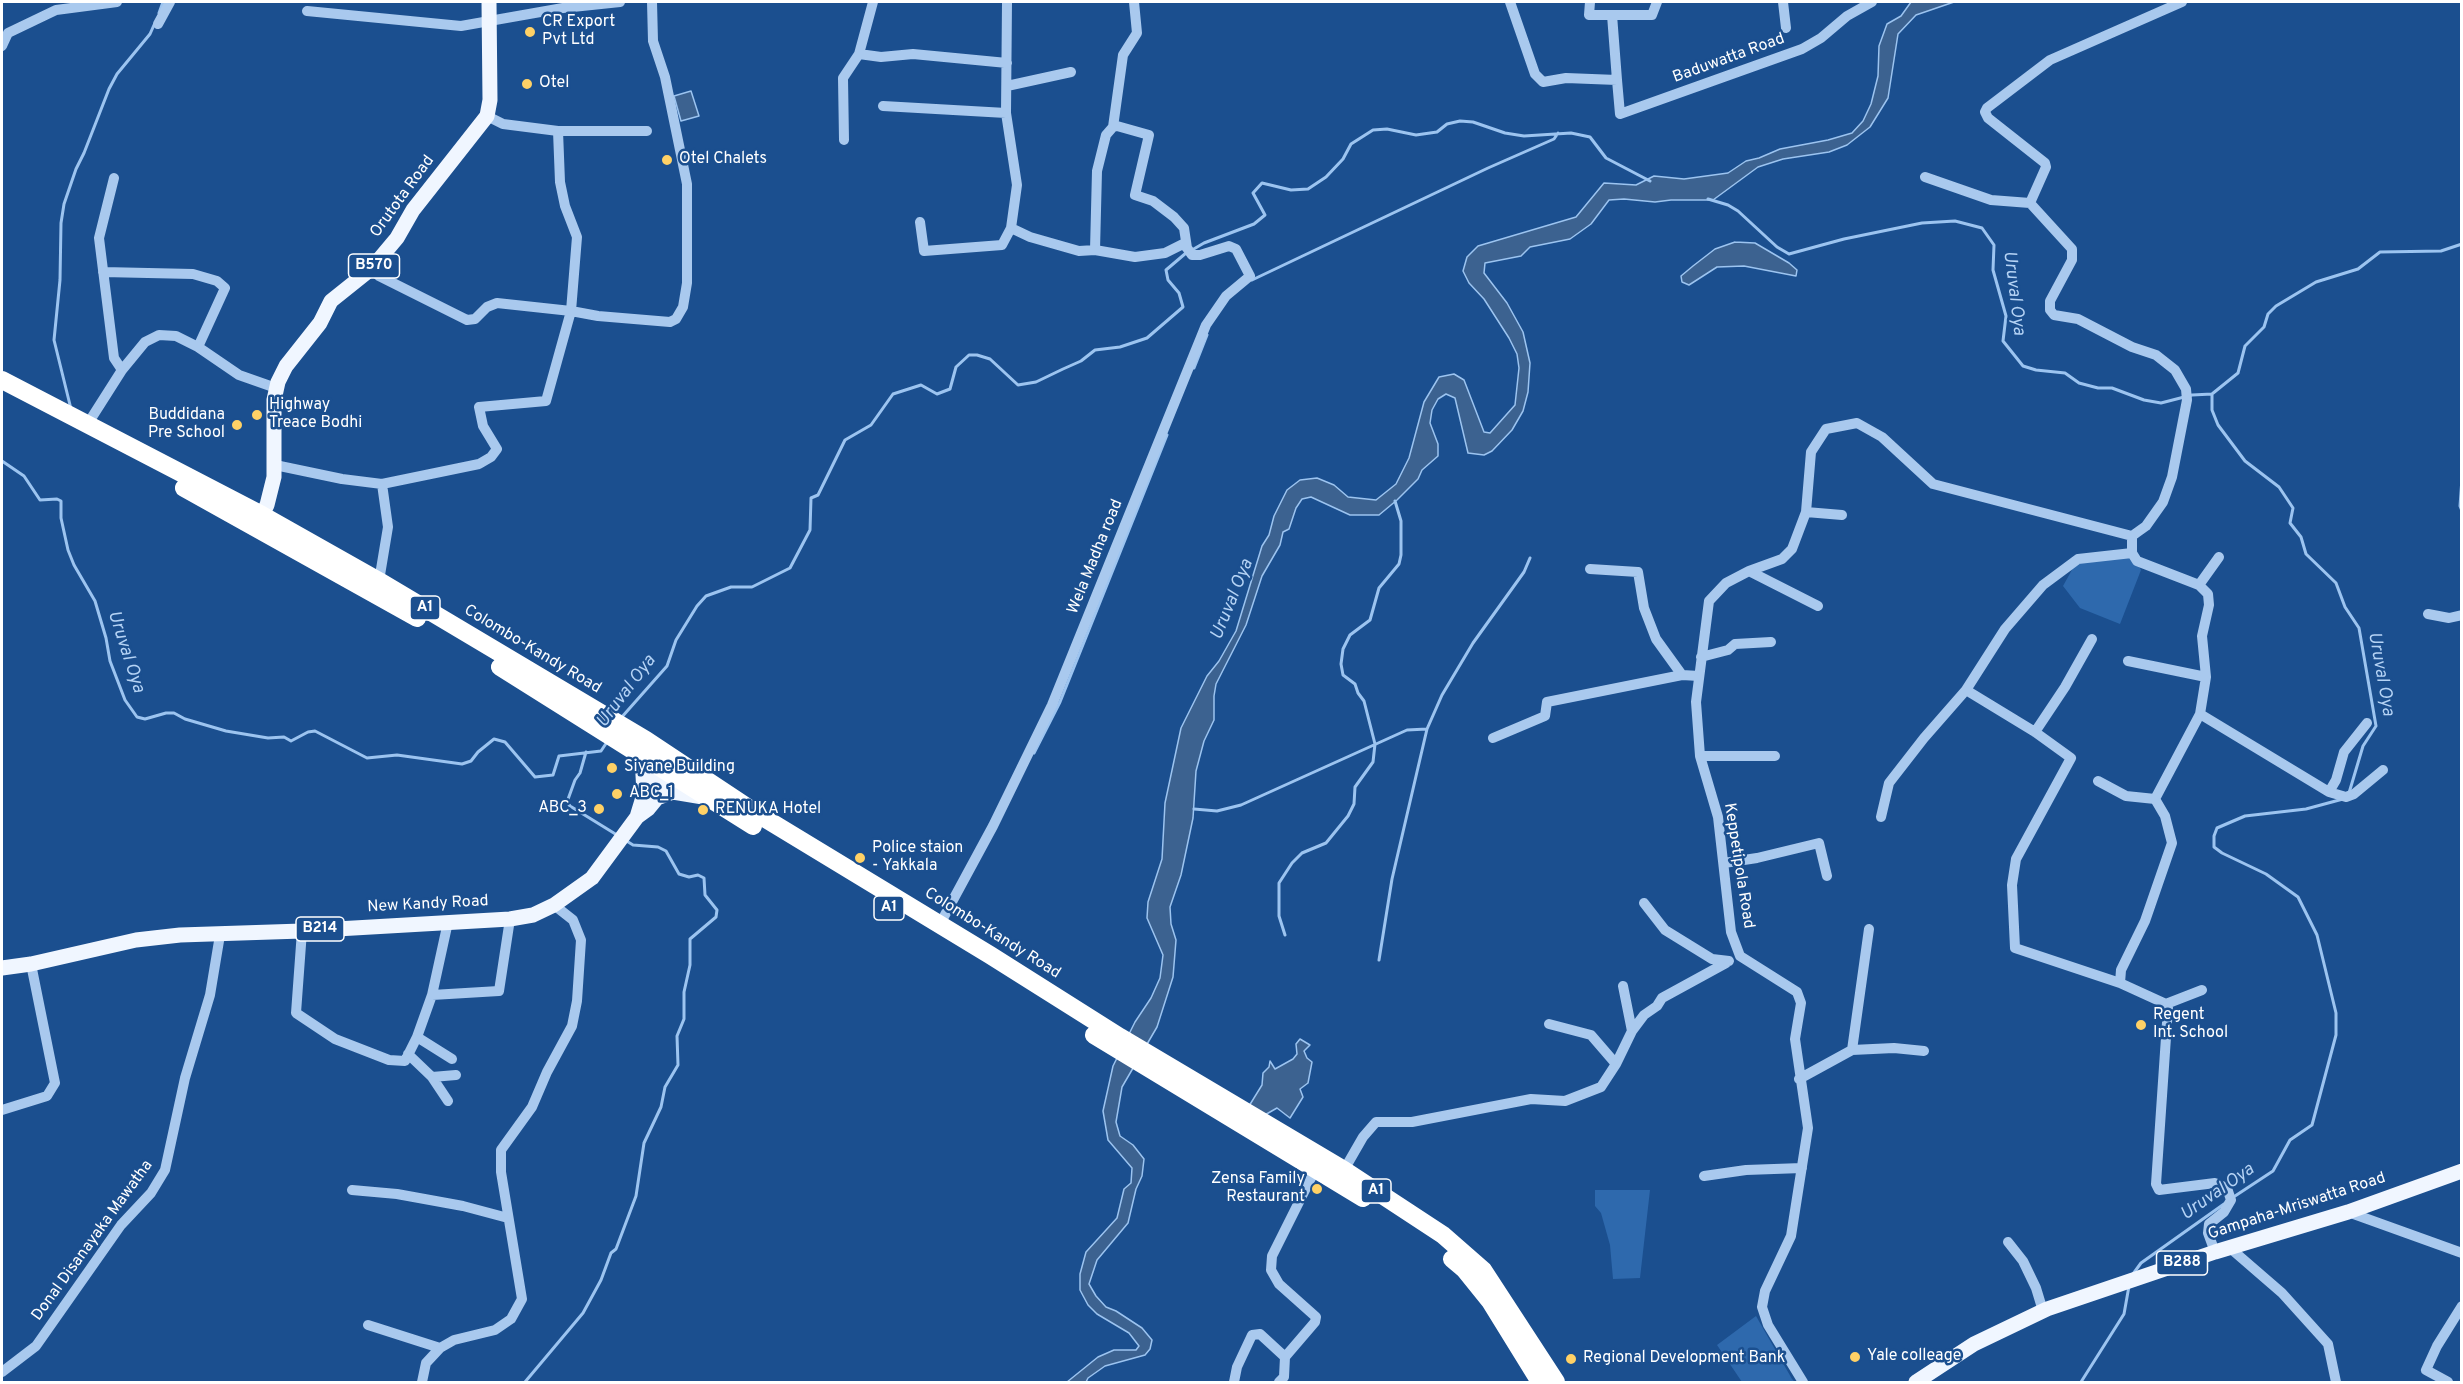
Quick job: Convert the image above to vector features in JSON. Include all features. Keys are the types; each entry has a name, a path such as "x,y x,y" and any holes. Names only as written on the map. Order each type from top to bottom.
{"highway":[{"name":"Colombo-Kandy Road","path":"2,380 259,521 469,647 581,709"},
{"name":"Colombo-Kandy Road","path":"2,393 379,581 636,746 721,791 940,924 988,960"},
{"name":"Colombo-Kandy Road","path":"670,765 706,797 988,960 1117,1043 1319,1163"},
{"name":"A1","path":"1319,1163 1344,1170 1443,1235 1483,1270 1556,1383"},
{"name":"A1","path":"1319,1163 1435,1245 1465,1270 1490,1301 1540,1383"}],"main road":[{"path":"487,116 490,100 489,2"},
{"name":"Orutota Road","path":"259,521 272,489 275,465 272,410 276,388 286,366 320,323 331,301 371,269 397,238 413,210 487,116"},
{"path":"636,746 650,796 673,792 706,797"},
{"name":"New Kandy Road","path":"2,968 31,964 136,940 180,935 302,931 510,919 533,915 554,905 592,878 633,822 670,765"},
{"name":"Gampaha-Mriswatta Road","path":"1916,1383 1974,1344 2043,1311 2222,1250 2348,1212 2462,1171"}],"street":[{"path":"2,46 8,33 56,10 117,2"},
{"path":"158,24 170,2"},
{"path":"307,11 461,26 563,8 620,2"},
{"path":"371,269 379,276 467,320 475,319 487,307 497,303 598,316 670,322 676,319 683,307 687,283 687,184 665,77 653,41 652,2"},
{"path":"844,140 843,78 859,54 873,2"},
{"path":"920,222 924,250 1002,244 1011,228 1017,185 1006,113 1007,2"},
{"path":"1095,250 1097,171 1106,135 1113,127 1123,55 1137,33 1134,2"},
{"path":"1509,2 1535,74 1543,82 1566,78 1617,80 1612,15"},
{"path":"1590,2 1589,15 1652,15 1657,2"},
{"name":"Baduwatta Road","path":"1783,2 1786,28"},
{"name":"Baduwatta Road","path":"1617,80 1620,114 1802,49 1872,2"},
{"path":"2030,203 2046,167 2045,163 1988,118 1985,112 1987,108 2050,60 2182,2"},
{"path":"859,54 880,57 913,54 1007,63"},
{"path":"1006,86 1071,72"},
{"path":"883,105 1006,113"},
{"path":"487,116 502,124 558,131 647,132"},
{"path":"1113,127 1117,126 1149,135 1135,195 1153,201 1174,217 1184,228 1190,251"},
{"path":"275,465 342,479 382,484 480,464 491,457 497,449 483,426 479,407 546,401 571,311 577,237 565,206 560,182 558,131"},
{"path":"1925,177 1991,200 2030,203 2072,249 2072,260 2050,301 2050,310 2054,315 2078,319 2132,347 2156,355 2175,370 2187,397 2172,477 2163,502 2146,526 2132,536 2132,553 2137,561 2199,585 2208,594 2209,605 2202,636 2206,677 2200,714 2155,799"},
{"path":"114,178 99,238 114,358 122,370"},
{"path":"1011,228 1030,237 1079,251 1095,250 1135,257 1164,253 1183,244 1190,251"},
{"name":"Wela Madha road","path":"940,924 993,826 1052,705 1206,326 1226,296 1250,276 1236,249 1229,246 1200,255 1190,251"},
{"path":"103,272 193,274 217,280 225,288 198,347"},
{"path":"87,425 122,370 145,342 159,335 177,336 198,347 239,375 276,388"},
{"name":"Keppetipola Road","path":"1740,956 1731,932 1718,818 1700,756 1696,702 1709,601 1726,583 1749,571 1782,559 1792,549 1806,512 1811,452 1826,429 1857,423 1882,437 1933,484 2132,536"},
{"path":"379,581 388,527 382,484"},
{"path":"1806,512 1842,514"},
{"path":"1881,817 1889,783 1923,738 1966,690 2005,629 2043,585 2078,559 2132,553"},
{"path":"2199,585 2219,557"},
{"path":"1590,568 1638,572 1644,608 1656,639 1682,675"},
{"path":"1749,571 1818,606"},
{"path":"2428,614 2449,618 2462,615"},
{"path":"2035,732 2065,687 2092,639"},
{"path":"1701,657 1728,650 1735,644 1771,642"},
{"path":"2128,661 2206,677"},
{"path":"1493,738 1545,716 1547,702 1682,675 1699,676"},
{"path":"1966,690 2035,732 2072,758 2016,859 2012,885 2015,948 2120,982 2166,1004 2168,1008 2156,1184 2159,1190 2215,1183 2227,1188 2231,1200 2224,1212 2209,1224 2208,1233 2222,1250 2282,1293 2328,1344 2336,1383"},
{"path":"2200,714 2329,792 2346,796 2354,794 2383,770"},
{"path":"2329,792 2336,780 2344,752 2367,723"},
{"path":"1700,756 1775,756"},
{"path":"2097,781 2126,796 2155,799"},
{"path":"2120,982 2121,970 2145,921 2172,843 2165,816 2155,799"},
{"path":"1724,863 1757,858 1819,843 1827,876"},
{"path":"1644,903 1665,930 1712,959 1726,963"},
{"path":"420,1382 426,1363 440,1348 454,1340 495,1330 511,1319 522,1299 501,1173 501,1150 532,1107 547,1071 572,1026 577,1001 581,940 573,920 554,905"},
{"path":"432,994 499,991 510,919"},
{"path":"302,931 296,1013 335,1039 378,1056 405,1061 417,1037 432,994 448,922"},
{"path":"1852,1050 1869,929"},
{"name":"Donal Disanayaka Mawatha","path":"2,1372 36,1346 121,1225 151,1193 165,1170 185,1078 210,995 220,934"},
{"path":"1344,1170 1363,1137 1376,1122 1412,1122 1531,1099 1565,1101 1601,1087 1616,1064 1632,1030 1644,1015 1658,1006 1662,998 1740,956 1797,992 1801,1003 1795,1039 1799,1079 1808,1128 1791,1236 1765,1291 1762,1307 1768,1325 1803,1383"},
{"path":"2,1110 47,1096 55,1083 31,964"},
{"path":"1623,986 1632,1030"},
{"path":"2166,1004 2202,990"},
{"path":"1549,1024 1591,1035 1616,1064"},
{"path":"417,1037 452,1059"},
{"path":"1799,1079 1852,1050 1894,1048 1924,1051"},
{"path":"408,1054 432,1077 448,1101"},
{"path":"432,1077 456,1076"},
{"path":"1279,1383 1284,1377 1285,1357 1315,1322 1316,1317 1279,1284 1271,1270 1272,1256 1319,1163"},
{"path":"1704,1176 1746,1170 1802,1168"},
{"path":"352,1190 397,1194 463,1206 508,1218"},
{"path":"2348,1212 2462,1253"},
{"path":"2008,1242 2023,1261 2036,1288 2043,1311"},
{"path":"2448,1383 2426,1370 2437,1346 2462,1306"},
{"path":"368,1326 440,1348"},
{"path":"1234,1383 1238,1367 1252,1335 1260,1334 1285,1357"}],"shaded area":[{"path":"1911,2 1954,2 1916,15 1898,34 1888,98 1870,127 1847,145 1829,152 1783,159 1758,167 1713,200 1655,202 1609,200 1591,224 1570,239 1530,247 1521,256 1485,263 1484,273 1507,303 1523,332 1530,363 1528,392 1523,411 1512,430 1492,451 1484,455 1468,453 1455,398 1446,394 1438,399 1432,410 1430,423 1438,444 1438,456 1422,470 1418,479 1397,500 1379,515 1350,515 1311,497 1302,499 1296,508 1289,529 1283,532 1280,545 1262,576 1246,625 1216,684 1214,720 1204,741 1196,771 1193,818 1181,875 1170,907 1171,924 1176,940 1173,977 1157,1027 1122,1087 1116,1122 1120,1136 1133,1145 1144,1159 1142,1176 1136,1189 1128,1223 1097,1260 1089,1284 1106,1307 1142,1328 1152,1340 1150,1349 1145,1355 1105,1366 1086,1382 1067,1382 1098,1357 1114,1350 1136,1350 1139,1346 1129,1333 1097,1314 1088,1305 1080,1290 1080,1274 1086,1252 1117,1218 1124,1189 1131,1183 1132,1168 1108,1140 1103,1111 1113,1066 1160,978 1163,955 1147,918 1148,902 1162,859 1165,803 1181,728 1207,676 1219,661 1236,631 1262,546 1269,535 1274,516 1287,490 1300,480 1317,478 1334,485 1348,497 1376,500 1396,484 1409,458 1424,402 1439,377 1454,374 1464,380 1484,432 1490,433 1515,405 1519,368 1517,354 1509,338 1484,299 1469,283 1463,271 1467,257 1478,246 1576,217 1604,183 1636,185 1654,176 1684,179 1728,173 1746,161 1780,149 1852,133 1863,121 1871,104 1878,76 1879,46 1887,24 1901,16"},
{"path":"691,91 699,116 681,121 674,96"},
{"path":"1735,242 1755,243 1789,263 1797,270 1796,276 1744,266 1717,267 1689,285 1682,282 1681,276 1715,249"},
{"path":"2132,553 2141,570 2120,624 2080,608 2063,586 2078,559"},
{"path":"1300,1039 1310,1045 1304,1051 1312,1062 1308,1083 1300,1089 1303,1097 1290,1118 1277,1108 1263,1116 1249,1106 1262,1085 1263,1073 1269,1067 1270,1061 1275,1069 1293,1059 1297,1054 1296,1044"},
{"path":"1595,1190 1650,1190 1640,1278 1613,1279 1610,1245 1601,1213 1595,1206"},
{"path":"1756,1316 1795,1382 1742,1382 1717,1345"}],"waterway":[{"path":"159,13 163,2"},
{"path":"71,409 54,340 64,204 109,89 117,74 150,34 154,25"},
{"name":"Uruval Oya","path":"1192,250 1204,243 1254,224 1265,215 1253,193 1262,183 1291,190 1308,189 1326,177 1343,159 1351,144 1373,130 1387,129 1416,135 1437,132 1447,124 1460,121 1473,122 1505,133 1524,136 1571,133 1590,137 1606,158 1650,181"},
{"path":"1252,280 1554,139 1558,133"},
{"name":"Uruval Oya","path":"1708,199 1728,205 1738,211 1777,247 1789,254 1844,239 1922,223 1955,221 1982,228 1994,245 1993,270 2006,316 2003,341 2023,366 2036,370 2065,373 2079,383 2098,388 2112,388 2144,400 2161,403 2192,395 2212,394 2212,410 2218,425 2245,461 2279,487 2293,508 2290,523 2301,537 2306,554 2336,583 2345,607 2359,628 2376,726 2363,746 2349,793"},
{"path":"2212,394 2238,373 2245,346 2264,327 2268,314 2276,306 2316,282 2358,269 2380,252 2441,251 2462,244"},
{"name":"Uruval Oya","path":"621,718 667,666 676,640 697,606 706,596 731,587 752,587 790,568 810,530 811,498 818,495 845,440 871,425 893,394 921,385 937,394 950,389 956,367 969,355 990,359 1018,385 1036,382 1081,361 1095,350 1120,347 1147,338 1183,307 1179,293 1168,280 1166,270 1186,253"},
{"path":"1194,368 1207,335"},
{"path":"1034,753 1060,702 1167,435"},
{"name":"Uruval Oya","path":"2,461 24,476 40,500 57,499 61,501 61,518 68,550 95,601 110,661 125,700 137,717 145,719 174,713 185,719 226,731 268,738 284,737 291,741 315,731 367,758 397,755 462,764 471,761 494,739 505,742 535,777 553,775 559,756 601,751 607,742"},
{"path":"2462,478 2460,506 2462,511"},
{"path":"1285,935 1279,916 1279,883 1292,863 1302,853 1326,843 1348,816 1354,804 1355,787 1373,762 1375,744 1364,701 1355,684 1343,675 1341,664 1343,649 1350,635 1370,620 1379,588 1399,564 1401,521 1395,501"},
{"path":"1379,960 1392,879 1427,729 1442,695 1473,643 1524,572 1530,558"},
{"path":"1194,809 1217,811 1241,805 1407,730 1427,729"},
{"path":"586,752 580,773 567,802 617,835"},
{"name":"Uruval Oya","path":"2232,1198 2273,1171 2290,1140 2312,1125 2336,1035 2336,1013 2317,935 2298,897 2266,874 2222,853 2214,847 2214,836 2217,828 2245,816 2306,809 2343,799"},
{"path":"525,1382 583,1313 601,1280 611,1253 616,1249 636,1196 644,1143 661,1107 665,1087 678,1065 677,1036 684,1019 684,992 690,965 690,939 716,917 717,910 705,895 704,878 698,875 689,877 679,874 666,851 658,847 633,845 625,840"},
{"name":"Uruval Oya","path":"2133,1274 2141,1263 2224,1204"},
{"name":"Uruval Oya","path":"2081,1382 2124,1314 2129,1286"}],"place":[{"name":"CR Export Pvt Ltd","path":"530,32"},
{"name":"Otel","path":"527,84"},
{"name":"Otel Chalets","path":"667,160"},
{"name":"Highway Treace Bodhi","path":"257,415"},
{"name":"Buddidana Pre School","path":"237,425"},
{"name":"Siyane Building","path":"612,768"},
{"name":"ABC_1","path":"617,794"},
{"name":"ABC_3","path":"599,809"},
{"name":"RENUKA Hotel","path":"703,810"},
{"name":"Police staion - Yakkala","path":"860,858"},
{"name":"Regent Int. School","path":"2141,1025"},
{"name":"Zensa Family Restaurant","path":"1317,1189"},
{"name":"Yale colleage","path":"1855,1357"},
{"name":"Regional Development Bank","path":"1571,1359"}]}
